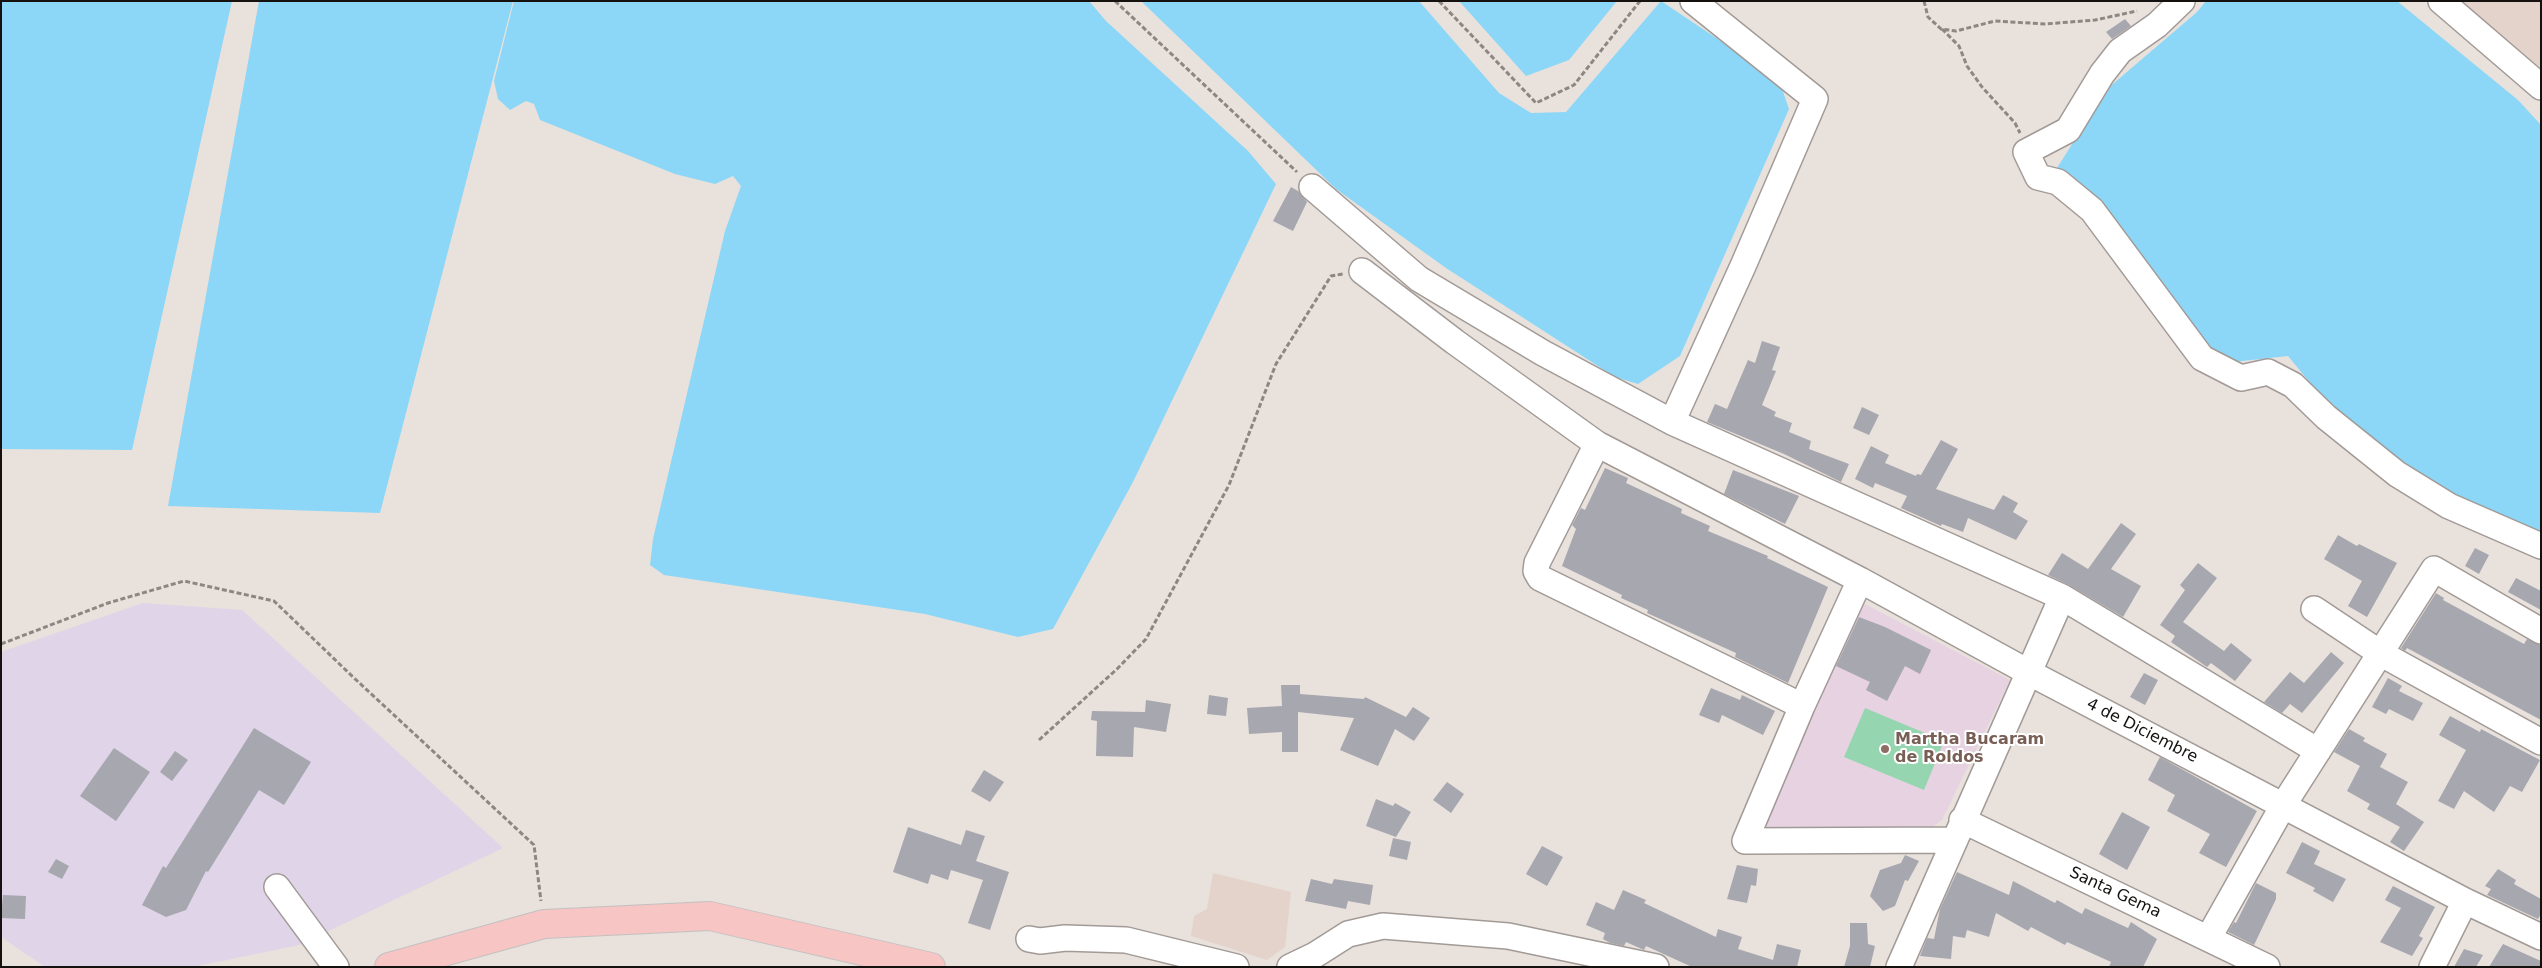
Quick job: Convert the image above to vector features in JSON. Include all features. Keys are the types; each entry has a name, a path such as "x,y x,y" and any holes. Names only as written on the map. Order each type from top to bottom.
{"main road":[{"path":"389,967 544,924 710,916 931,967"}],"street":[{"path":"1672,422 1815,99 1693,1"},
{"path":"2182,1 2157,26 2120,51 2102,74 2068,130 2026,152 2038,177 2058,182 2092,210 2202,358 2242,378 2268,372 2293,386 2334,423 2397,474 2449,506 2541,546"},
{"path":"2440,1 2541,87"},
{"path":"1312,187 1419,279 1543,353 1672,422 2062,598 2318,751"},
{"name":"4 de Diciembre","path":"1362,271 1455,342 1597,444 1860,580 2028,672 2284,804 2465,901 2541,937"},
{"path":"1597,444 1537,563 1536,571 1540,578 1802,706"},
{"path":"2209,937 2284,804 2434,569 2541,632"},
{"path":"1860,580 1802,706 1745,842 1958,830"},
{"path":"1899,967 2062,598"},
{"path":"2314,609 2380,653 2541,742"},
{"name":"Santa Gema","path":"1958,830 2209,937 2267,967"},
{"path":"277,887 336,967"},
{"path":"2432,967 2465,901"},
{"path":"1290,967 1315,955 1348,934 1383,926 1508,936 1656,967"},
{"path":"1029,939 1040,941 1065,938 1126,940 1236,967"}],"path":[{"path":"1115,1 1261,136 1312,187"},
{"path":"1439,1 1536,103 1574,85 1640,1"},
{"path":"1924,1 1928,17 1960,46 1967,66 1982,87 2015,123 2026,152"},
{"path":"1942,29 1956,31 1995,21 2045,24 2096,20 2140,11"},
{"path":"1039,740 1117,669 1146,638 1229,486 1276,364 1332,276 1362,271"},
{"path":"1,644 108,603 184,581 274,601 353,677 534,844 544,924"}],"shaded area":[{"path":"2450,1 2541,1 2541,74"},
{"name":"Martha Bucaram de Roldos","path":"1859,601 2010,680 1942,820 1929,829 1768,832 1764,818"},
{"path":"143,603 242,610 503,848 299,945 193,967 45,967 1,937 1,652"},
{"path":"1213,873 1291,892 1285,947 1267,960 1191,936 1194,916 1207,909"}],"green space":[{"path":"1865,708 1944,741 1924,790 1844,757"}],"water":[{"path":"1,1 232,1 132,450 1,449"},
{"path":"259,1 513,1 380,513 168,506"},
{"path":"514,1 1089,1 1106,21 1248,151 1276,184 1133,482 1053,629 1018,637 925,614 664,575 650,565 653,539 725,231 741,186 733,176 715,184 675,174 540,120 534,104 526,101 510,110 498,99 494,81"},
{"path":"1141,1 1419,1 1499,93 1531,113 1566,112 1661,1 1779,80 1789,109 1680,356 1638,384 1615,377 1446,268 1336,189"},
{"path":"1459,1 1617,1 1569,60 1526,76"},
{"path":"2206,1 2397,1 2518,100 2541,125 2541,535 2434,489 2330,407 2288,356 2224,363 2169,308 2097,206 2057,168 2107,89 2197,12"}],"building":[{"path":"2125,19 2131,26 2112,39 2106,32"},
{"path":"1291,187 1298,191 1307,202 1293,231 1273,221"},
{"path":"1762,341 1780,347 1772,370 1776,371 1762,405 1776,412 1774,416 1792,423 1789,432 1811,441 1809,449 1849,464 1841,482 1784,454 1707,422 1715,404 1727,409 1748,360 1755,363"},
{"path":"1862,407 1879,415 1869,435 1853,428"},
{"path":"1941,440 1958,449 1936,489 1994,510 2003,495 2018,503 2013,512 2028,521 2016,540 1968,518 1963,532 1942,524 1941,526 1901,508 1907,496 1875,483 1873,488 1855,479 1871,446 1889,455 1885,463 1916,476 1917,474 1921,475"},
{"path":"1605,468 1628,478 1626,483 1682,509 1681,513 1710,526 1708,531 1768,556 1767,558 1828,587 1788,683 1735,657 1736,653 1647,613 1648,610 1621,598 1622,595 1562,566 1576,529 1572,525 1581,508 1585,510"},
{"path":"1733,470 1799,496 1785,524 1724,494"},
{"path":"2121,523 2136,534 2111,569 2141,586 2123,617 2069,585 2048,575 2062,553 2088,569"},
{"path":"2338,535 2357,546 2359,544 2397,563 2367,617 2348,606 2362,581 2324,559"},
{"path":"2475,548 2489,555 2479,574 2465,566"},
{"path":"2198,563 2217,578 2183,622 2224,651 2231,643 2252,660 2235,681 2211,663 2207,667 2171,642 2175,636 2160,625 2185,590 2180,585"},
{"path":"2516,578 2541,591 2541,610 2508,592"},
{"path":"2436,593 2444,598 2443,600 2524,644 2527,639 2541,645 2541,720 2407,648 2405,651 2401,648"},
{"path":"1859,617 1885,627 1931,650 1920,674 1905,666 1887,701 1866,690 1870,682 1836,666"},
{"path":"2331,652 2344,663 2302,713 2290,704 2282,713 2264,702 2290,672 2304,683"},
{"path":"2144,673 2158,680 2145,705 2130,697"},
{"path":"2388,678 2402,686 2399,691 2423,703 2413,721 2389,709 2386,714 2372,707"},
{"path":"1281,685 1300,685 1300,694 1364,699 1365,697 1406,717 1413,707 1430,718 1414,741 1395,729 1378,766 1340,750 1354,718 1298,712 1298,752 1282,752 1282,732 1249,734 1247,708 1282,706"},
{"path":"1711,688 1740,700 1742,695 1775,711 1763,735 1722,715 1719,723 1699,715"},
{"path":"1209,695 1228,698 1226,716 1207,714"},
{"path":"1146,700 1171,704 1166,732 1134,727 1133,757 1096,756 1097,721 1091,720 1092,711 1145,712"},
{"path":"2450,716 2480,732 2481,729 2540,760 2522,792 2510,786 2494,812 2464,791 2454,809 2438,801 2466,750 2439,735"},
{"path":"254,728 311,762 284,805 259,790 208,872 206,871 186,910 166,917 142,905 163,866 166,868"},
{"path":"2349,729 2365,738 2363,741 2387,754 2380,767 2408,782 2396,804 2424,822 2404,851 2390,842 2400,827 2367,809 2370,804 2347,791 2360,766 2334,752"},
{"path":"114,748 150,772 116,821 80,796"},
{"path":"175,751 188,760 172,781 160,772"},
{"path":"2160,757 2257,811 2226,867 2199,853 2210,834 2167,811 2175,795 2148,780"},
{"path":"984,770 1004,782 990,802 971,791"},
{"path":"1447,782 1464,794 1451,813 1433,800"},
{"path":"1376,799 1393,806 1395,803 1411,812 1396,837 1366,826"},
{"path":"2122,812 2150,827 2127,870 2099,854"},
{"path":"908,827 961,845 966,830 985,836 976,861 1009,872 990,930 968,923 983,880 951,870 948,880 931,874 928,884 893,872"},
{"path":"1393,838 1411,842 1407,860 1389,856"},
{"path":"2302,842 2320,851 2314,864 2346,879 2333,902 2313,891 2315,888 2286,873"},
{"path":"1542,846 1563,857 1547,886 1526,874"},
{"path":"1905,855 1919,861 1908,881 1905,880 1895,906 1883,911 1870,896 1880,870 1901,863"},
{"path":"56,859 69,866 62,879 48,872"},
{"path":"1737,865 1758,869 1756,886 1751,885 1747,903 1727,899"},
{"path":"2498,869 2516,880 2514,884 2541,899 2541,914 2538,919 2487,895 2491,889 2485,886"},
{"path":"1957,872 2009,895 2013,881 2055,903 2057,900 2082,914 2085,908 2128,928 2131,922 2157,939 2143,967 2109,967 2111,962 2067,942 2065,945 2031,927 2028,931 1996,913 1989,937 1967,930 1965,938 1953,936 1951,959 1920,956 1927,938 1934,939 1940,909"},
{"path":"1311,879 1332,884 1334,879 1373,885 1370,905 1348,901 1346,909 1305,901"},
{"path":"2256,883 2276,893 2276,899 2254,945 2228,932 2234,922 2236,923"},
{"path":"2393,886 2435,907 2419,936 2423,938 2412,956 2380,942 2401,908 2385,900"},
{"path":"1623,890 1646,900 1644,903 1716,937 1718,929 1742,937 1738,949 1773,960 1777,944 1801,950 1797,967 1692,967 1646,946 1644,950 1626,942 1624,946 1610,943 1603,939 1605,933 1586,925 1596,902 1614,910"},
{"path":"3,895 26,896 25,919 1,918"},
{"path":"1850,923 1867,923 1868,944 1875,946 1870,967 1844,967 1850,946"},
{"path":"2503,944 2541,961 2541,967 2489,967"},
{"path":"2464,949 2483,955 2476,967 2454,967"}],"place":[{"name":"Martha Bucaram de Roldos","path":"1885,749"}]}
